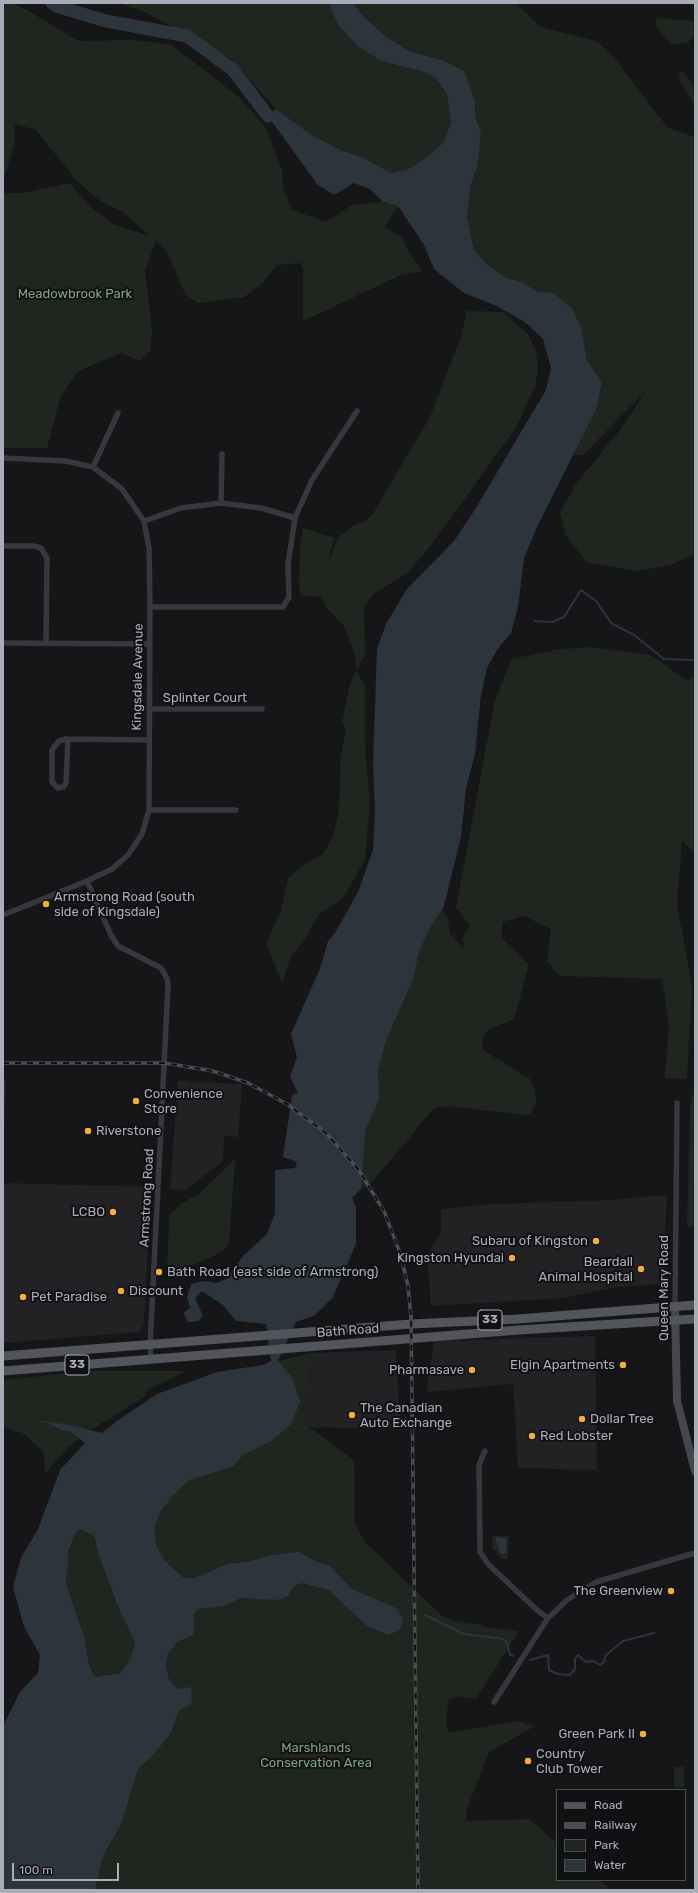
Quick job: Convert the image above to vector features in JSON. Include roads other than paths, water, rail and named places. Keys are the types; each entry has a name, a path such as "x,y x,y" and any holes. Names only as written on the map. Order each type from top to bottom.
{"main road":[{"name":"Bath Road","path":"3,1356 150,1346 253,1336 412,1324 518,1319 695,1305"},
{"path":"518,1319 519,1330"},
{"name":"Bath Road","path":"3,1371 151,1358 519,1330 695,1319"}],"street":[{"path":"150,608 283,607 289,597 288,564 295,518 312,480 357,411"},
{"path":"93,467 118,412"},
{"path":"222,454 222,503"},
{"name":"Kingsdale Avenue","path":"3,458 65,460 93,467 122,489 144,521 149,548 150,608 148,740 149,810 142,834 128,855 112,869 87,881 3,915"},
{"path":"144,521 181,508 222,503 261,508 295,518"},
{"path":"3,546 33,546 41,548 47,558 46,643"},
{"path":"3,643 149,644"},
{"name":"Splinter Court","path":"149,709 262,709"},
{"path":"68,739 66,783 63,787 58,788 52,782 52,750 59,741 68,739 148,740"},
{"path":"149,810 236,810"},
{"name":"Armstrong Road","path":"87,881 111,935 118,946 161,968 167,978 168,986 150,1346 151,1358"},
{"name":"Queen Mary Road","path":"677,1103 675,1306 677,1401 694,1465"},
{"path":"485,1451 479,1465 480,1552 488,1564 538,1611 548,1618"},
{"path":"494,1702 548,1618 567,1600 596,1582 695,1553"}],"water":[{"path":"329,3 353,3 361,14 385,36 409,51 442,60 464,71 475,101 475,116 481,132 478,164 471,185 467,217 474,250 486,263 504,277 522,282 537,291 553,293 571,307 581,327 587,360 602,382 597,407 537,527 524,558 518,607 511,633 497,650 487,668 481,695 475,754 466,788 461,837 444,906 428,931 419,952 413,979 386,1040 378,1072 379,1099 365,1131 361,1189 352,1198 356,1207 356,1244 333,1297 314,1316 296,1322 278,1361 292,1377 300,1402 291,1424 271,1441 243,1455 232,1467 189,1480 173,1495 162,1510 155,1525 156,1544 164,1560 184,1578 195,1578 227,1564 246,1562 273,1555 299,1552 315,1561 329,1565 352,1589 396,1608 403,1618 400,1630 389,1635 367,1626 329,1590 302,1583 294,1586 287,1597 276,1600 241,1598 223,1606 198,1609 194,1614 194,1635 177,1642 168,1654 166,1665 169,1679 177,1689 191,1687 192,1703 179,1711 171,1733 154,1754 138,1769 121,1824 102,1859 95,1890 3,1890 3,1726 20,1692 38,1673 40,1655 24,1627 13,1587 21,1558 38,1529 60,1470 85,1443 70,1431 63,1431 48,1423 23,1419 64,1424 102,1433 157,1394 217,1372 263,1365 271,1361 266,1324 236,1321 223,1305 202,1291 195,1298 203,1316 198,1321 188,1322 183,1313 190,1308 187,1297 191,1284 202,1281 217,1283 228,1278 242,1257 267,1234 275,1213 275,1170 295,1168 297,1162 283,1157 292,1095 298,1093 290,1077 297,1057 291,1034 321,966 328,941 335,933 358,892 373,850 375,812 373,763 377,649 386,624 407,589 454,541 474,511 546,390 551,368 543,339 526,323 497,306 464,293 434,269 424,245 398,206 383,202 370,189 354,183 334,195 317,184 268,116 276,109 310,134 340,150 364,158 391,173 407,170 426,158 443,143 451,123 447,94 438,81 428,73 381,61 358,46 338,25","holes":["81,1529 94,1536 98,1553 118,1607 135,1642 131,1658 120,1673 95,1677 89,1665 85,1639 66,1583 68,1552 75,1533"]},
{"path":"495,1538 506,1538 506,1554 501,1554"}],"waterway":[{"path":"52,3 59,7 106,21 187,36 233,70 268,116"},
{"path":"535,621 552,622 564,617 581,590 596,601 611,623 634,635 664,659 695,660"},
{"path":"425,1615 464,1634 503,1639 507,1642 510,1655 513,1656"},
{"path":"530,1660 548,1655 549,1670 558,1674 570,1675 575,1669 575,1659 578,1655 586,1662 593,1661 600,1665 604,1662 606,1655 623,1641 654,1633"}],"railway":[{"path":"3,1063 164,1063 213,1071 248,1083 287,1104 326,1133 358,1169 384,1211 401,1256 408,1286 411,1317 418,1890"}],"place":[{"name":"Armstrong Road (south side of Kingsdale)","path":"46,904"},
{"name":"Convenience Store","path":"136,1101"},
{"name":"Riverstone","path":"88,1131"},
{"name":"LCBO","path":"113,1212"},
{"name":"Subaru of Kingston","path":"596,1241"},
{"name":"Kingston Hyundai","path":"512,1258"},
{"name":"Beardall Animal Hospital","path":"641,1269"},
{"name":"Bath Road (east side of Armstrong)","path":"159,1272"},
{"name":"Discount","path":"121,1291"},
{"name":"Pet Paradise","path":"23,1297"},
{"name":"Elgin Apartments","path":"623,1365"},
{"name":"Pharmasave","path":"472,1370"},
{"name":"The Canadian Auto Exchange","path":"352,1415"},
{"name":"Dollar Tree","path":"582,1419"},
{"name":"Red Lobster","path":"532,1436"},
{"name":"The Greenview","path":"671,1591"},
{"name":"Green Park II","path":"643,1734"},
{"name":"Country Club Tower","path":"528,1761"}],"park label":[{"name":"Meadowbrook Park","path":"75,294"},
{"name":"Marshlands Conservation Area","path":"316,1756"}]}
